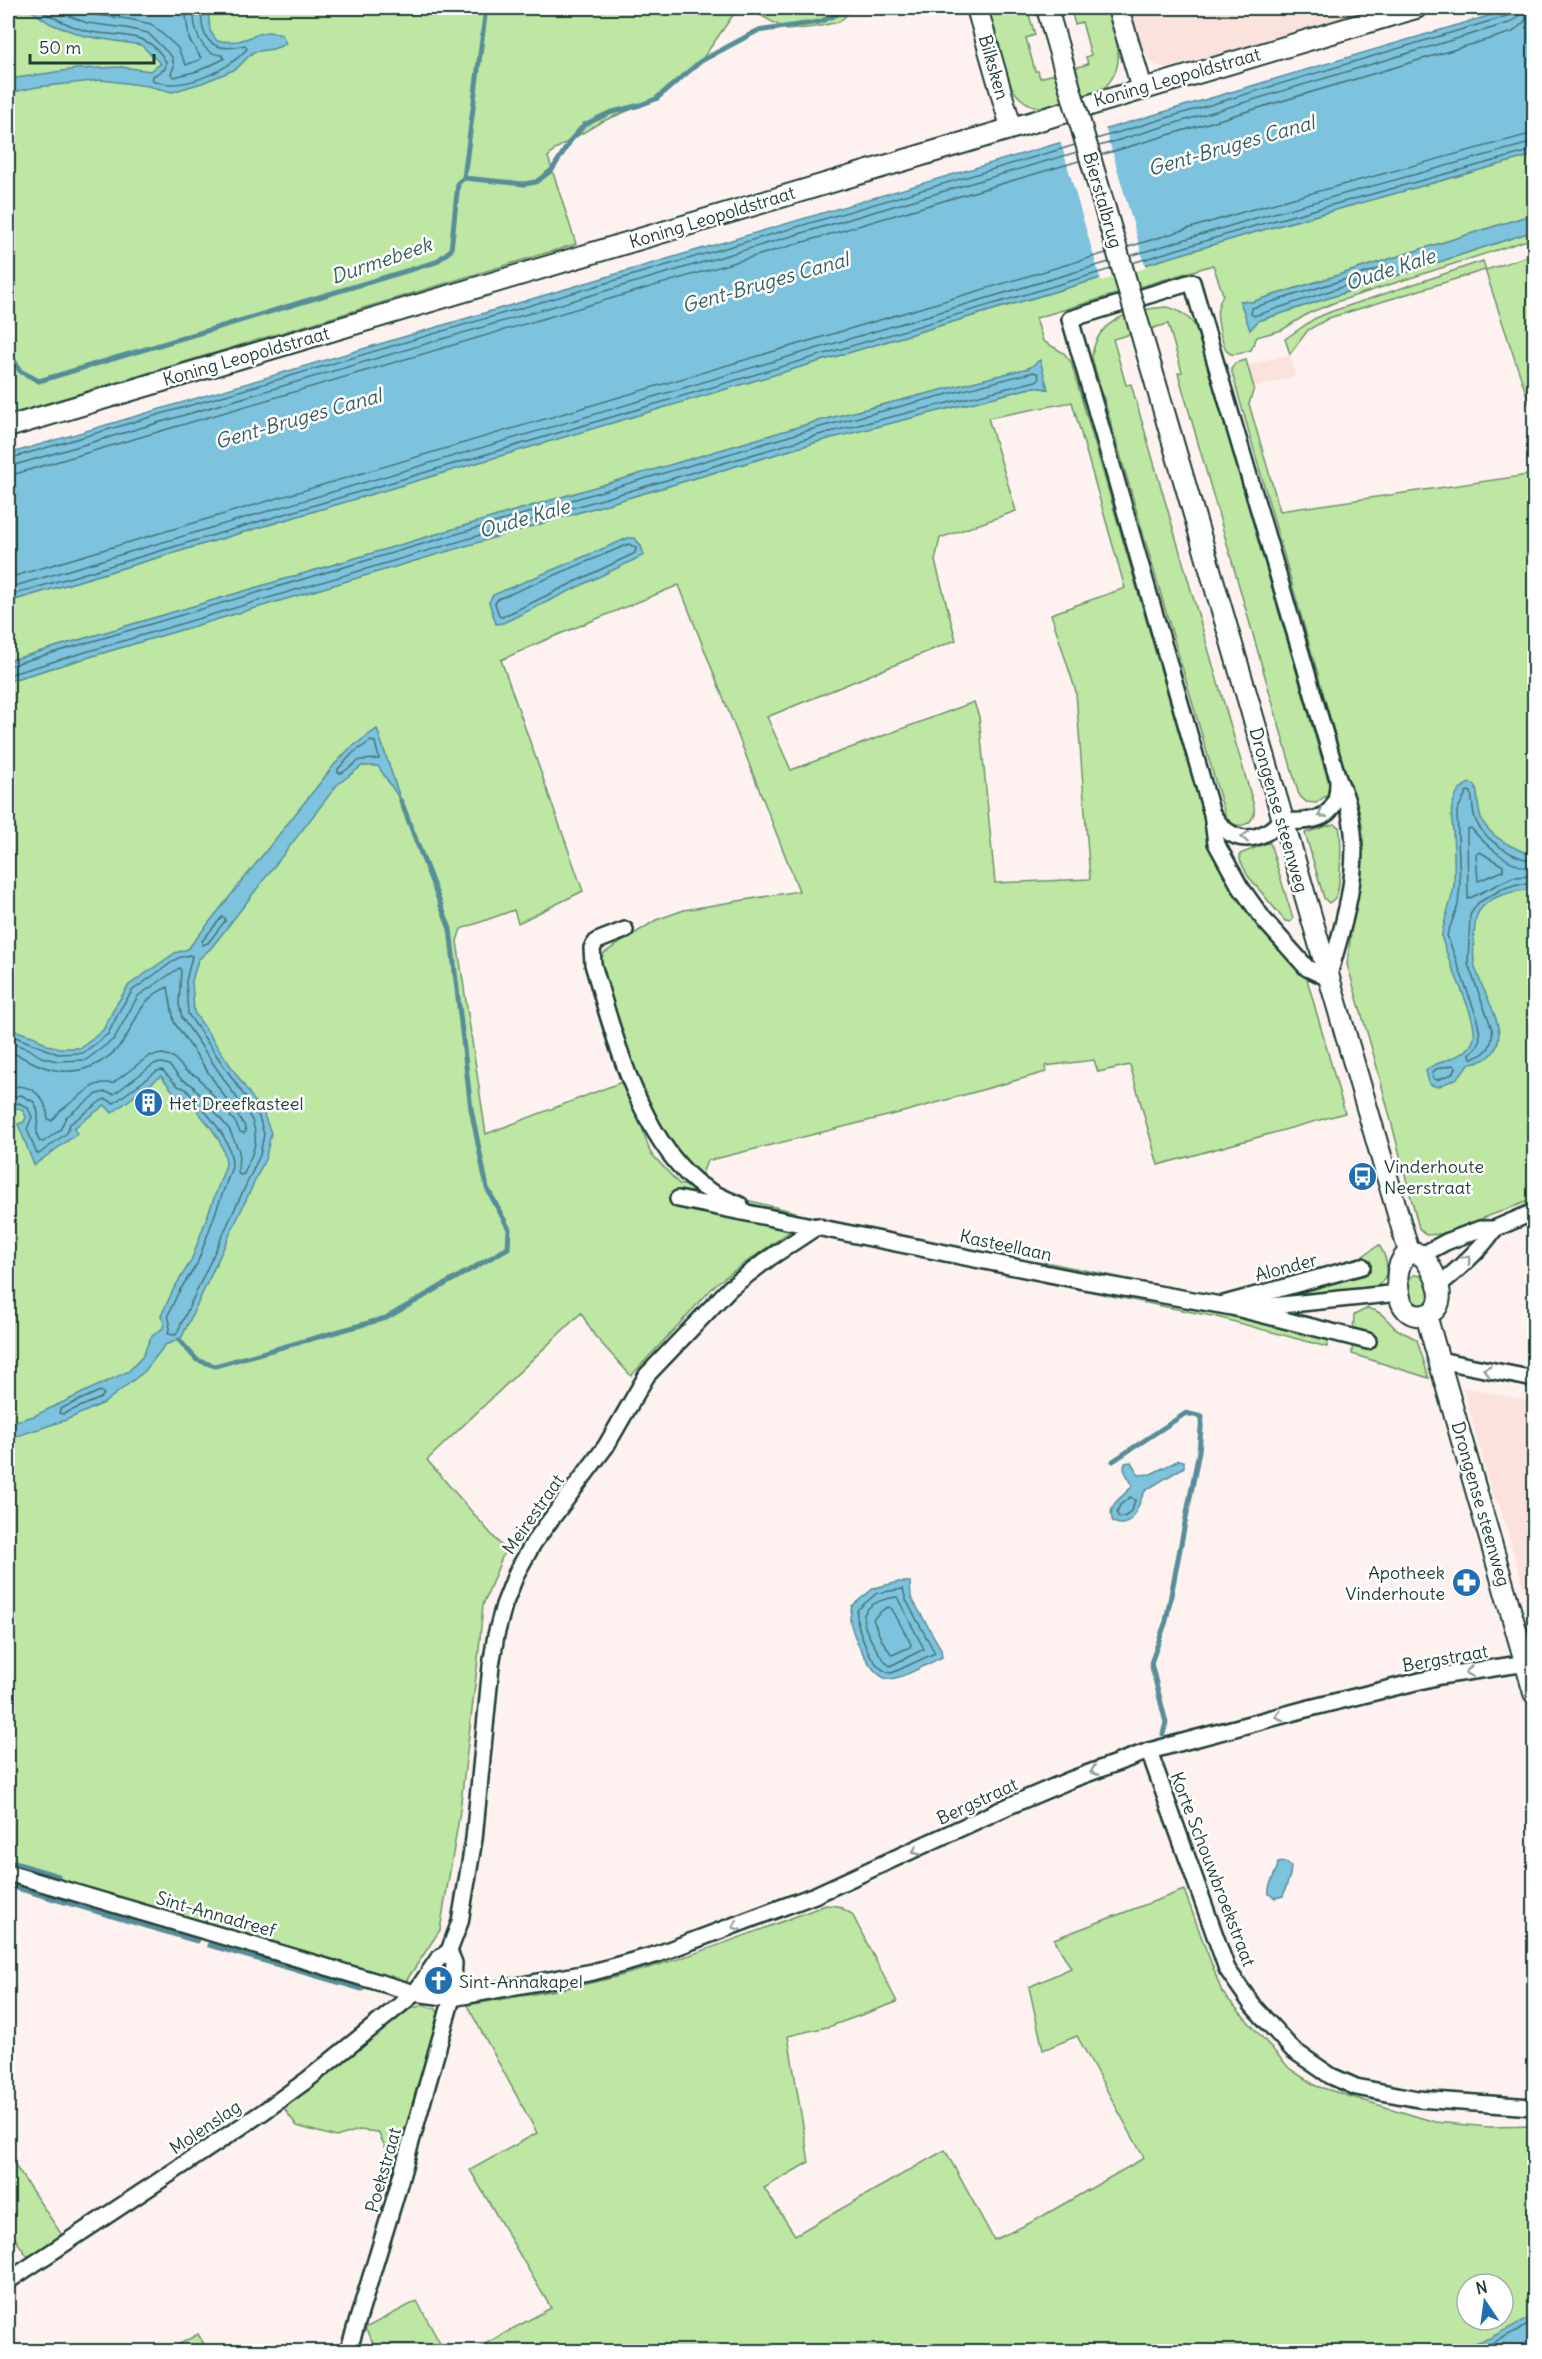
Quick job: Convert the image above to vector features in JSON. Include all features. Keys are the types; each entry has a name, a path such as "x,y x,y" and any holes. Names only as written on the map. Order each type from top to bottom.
{"street":[{"name":"Bilksken","path":"977,8 1011,127"},
{"name":"Bierstalbrug","path":"1047,8 1151,367"},
{"path":"1118,8 1142,88"},
{"name":"Koning Leopoldstraat","path":"8,427 1416,8"},
{"path":"1192,282 1338,779 1347,797 1354,827 1354,862 1348,910 1328,978 1308,968 1264,920 1239,885 1216,843 1212,814 1070,319 1192,282"},
{"name":"Drongense steenweg","path":"1151,367 1328,978 1416,1253 1431,1268 1437,1286"},
{"path":"1212,814 1220,827 1230,835 1242,839 1260,836 1282,822 1316,819 1326,814 1334,805 1338,793 1338,779"},
{"name":"Kasteellaan","path":"625,930 597,941 592,948 593,964 623,1056 648,1120 667,1151 696,1182 729,1201 765,1216"},
{"name":"Kasteellaan","path":"678,1199 1079,1280 1221,1305 1368,1341"},
{"path":"1494,1229 1488,1240 1452,1276 1437,1286 1439,1302 1435,1309 1426,1315 1416,1315 1406,1310 1398,1293 1398,1270 1403,1257 1480,1229 1494,1229 1534,1212"},
{"name":"Meirestraat","path":"414,1993 438,1959 449,1951 460,1922 474,1839 496,1635 504,1605 517,1572 534,1542 606,1446 647,1375 730,1288 768,1258 818,1226"},
{"name":"Alonder","path":"1221,1305 1362,1266"},
{"name":"Kasteellaan","path":"1240,1309 1398,1293"},
{"name":"Drongense steenweg","path":"1426,1315 1531,1663 1534,1693"},
{"path":"1439,1360 1534,1379"},
{"name":"Bergstraat","path":"414,1993 452,1998 593,1972 694,1942 848,1882 1011,1806 1079,1777 1149,1752 1306,1709 1440,1676 1531,1663"},
{"name":"Korte Schouwbroekstraat","path":"1149,1752 1227,1969 1253,2006 1293,2050 1331,2076 1364,2089 1419,2099 1534,2108"},
{"name":"Sint-Annadreef","path":"8,1873 414,1993"},
{"name":"Meirestraat","path":"449,1951 454,1963 452,1998"},
{"name":"Molenslag","path":"8,2281 263,2112 307,2080 414,1993"},
{"name":"Poekstraat","path":"348,2352 452,1998"}],"shaded area":[{"path":"1130,8 1355,8 1358,16 1167,68 1155,65 1148,57 1142,47"},
{"path":"1290,354 1296,376 1254,388 1247,366"},
{"path":"1463,1387 1534,1402 1534,1623 1499,1503 1493,1497"}],"green space":[{"path":"8,8 738,8 701,61 656,99 601,122 557,148 548,157 576,244 8,415"},
{"path":"747,8 854,8 839,22 787,30"},
{"path":"987,8 1027,8 1035,35 1026,38 1035,71 1038,71 1040,78 1088,64 1086,57 1091,55 1082,22 1075,24 1070,8 1106,8 1114,31 1118,55 1114,74 1106,86 1077,99 1045,107 1029,104 1013,90 1008,80 999,56"},
{"path":"1534,155 1534,214 1251,302 1241,301 1250,329 1258,321 1534,231 1534,238 1336,302 1309,313 1282,330 1257,337 1251,350 1231,354 1225,347 1220,333 1218,312 1223,294 1213,265 1036,318 1043,341 1064,353 1071,362 1211,843 1240,896 1307,979 1345,1113 1158,1165 1130,1065 1098,1072 1094,1060 1045,1066 1046,1072 907,1111 707,1161 702,1174 683,1161 674,1150 644,1097 599,961 604,953 656,920 684,910 799,891 679,585 501,660 583,891 518,923 514,910 461,929 457,941 486,1134 627,1080 650,1152 679,1184 796,1212 789,1232 717,1283 631,1376 594,1335 581,1313 427,1460 505,1550 483,1605 459,1818 440,1930 406,1981 393,1982 8,1869 8,681 824,440 1034,387 1047,389 1040,361 1029,368 818,421 8,661 8,602 1259,231","holes":["1072,402 1125,588 1051,614 1076,692 1090,879 995,883 979,717 974,702 791,770 767,717 956,640 935,561 940,538 1016,511 988,418"]},
{"path":"1534,254 1534,417 1485,270 1329,318 1308,330 1290,354 1285,339 1314,319 1330,312 1483,261 1486,270"},
{"path":"1167,307 1184,314 1196,327 1329,784 1328,794 1316,803 1306,802 1299,795 1178,373 1182,372 1168,324 1113,339 1126,385 1131,384 1254,806 1252,818 1249,822 1240,825 1235,825 1226,818 1092,358 1100,334 1108,325 1142,310"},
{"path":"1246,360 1254,388 1249,404 1280,511 1534,474 1534,1199 1441,1234 1426,1235 1419,1228 1374,1056 1347,964 1358,878 1360,839 1358,816 1231,369 1235,363"},
{"path":"1334,824 1339,827 1340,833 1340,872 1336,896 1329,903 1324,898 1305,833"},
{"path":"1270,843 1293,919 1290,922 1285,921 1248,876 1240,860 1240,854"},
{"path":"1379,1245 1387,1263 1387,1269 1383,1280 1373,1288 1283,1300 1282,1296 1365,1275 1368,1270 1363,1256"},
{"path":"1045,1262 1216,1297 1329,1338 1327,1347 1217,1317 1046,1283"},
{"path":"1413,1275 1425,1279 1430,1288 1432,1297 1424,1308 1411,1304 1407,1285"},
{"path":"1368,1308 1379,1312 1394,1327 1417,1340 1429,1378 1352,1354 1354,1315"},
{"path":"1184,1890 1222,1992 1290,2069 1316,2086 1435,2122 1488,2127 1534,2126 1534,2351 472,2351 551,2308 470,2170 537,2133 467,2005 576,1986 639,1971 720,1945 826,1905 838,1906 852,1914 897,2002 831,2026 788,2036 809,2162 764,2188 795,2235 945,2150 994,2240 1034,2221 1144,2158 1077,2036 1043,2050 1029,1987 1071,1968 1054,1939"},
{"path":"423,2005 436,2009 439,2015 395,2167 378,2132 359,2130 336,2137 297,2126 283,2107 404,2011"},
{"path":"8,2155 62,2235 28,2257 8,2229"},
{"path":"417,2301 444,2351 377,2351 365,2328"},
{"path":"198,2334 208,2351 167,2351"}],"water":[{"path":"27,8 208,8 210,31 217,41 238,41 269,32 282,35 286,44 253,52 236,69 172,92 148,86 102,80 37,87 8,93 8,80 16,78 76,69 122,67 150,71 161,64 141,45 84,36 51,24"},
{"name":"Gent-Bruges Canal","path":"1515,8 1534,8 1534,155 1259,231 8,602 8,454"},
{"name":"Oude Kale","path":"1534,214 1534,231 1258,321 1250,330 1240,301 1252,302"},
{"name":"Oude Kale","path":"1040,360 1048,389 1034,387 824,440 8,681 8,661 818,421 1029,368"},
{"path":"628,538 635,538 644,555 503,623 496,624 489,602 493,595"},
{"path":"377,729 401,801 378,766 362,766 337,785 212,947 198,960 192,981 194,1012 264,1115 271,1133 266,1157 181,1339 165,1345 145,1371 104,1403 66,1420 8,1439 8,1423 34,1416 129,1371 142,1357 151,1337 163,1328 164,1322 161,1316 173,1290 191,1261 226,1165 221,1144 210,1126 182,1093 177,1096 161,1076 112,1113 105,1105 74,1128 77,1134 34,1165 18,1124 24,1122 26,1117 18,1108 9,1112 8,1028 35,1037 47,1045 60,1048 81,1048 103,1030 129,985 175,953 188,949 335,764 349,749"},
{"path":"1470,783 1475,785 1481,818 1490,831 1504,842 1534,856 1534,890 1519,891 1494,898 1481,908 1477,915 1474,961 1497,1023 1499,1035 1497,1046 1490,1056 1477,1063 1469,1064 1456,1079 1437,1087 1429,1084 1426,1070 1466,1050 1474,1038 1474,1029 1467,1004 1442,938 1454,885 1452,807 1458,792"},
{"path":"1179,1460 1184,1461 1184,1467 1146,1490 1135,1514 1127,1523 1113,1522 1111,1516 1113,1506 1132,1486 1124,1470 1125,1463 1131,1462 1139,1475 1151,1474"},
{"path":"899,1582 910,1582 911,1597 941,1649 942,1657 909,1674 890,1679 877,1672 864,1656 850,1617 852,1606 874,1588"},
{"path":"1285,1862 1291,1866 1290,1875 1283,1896 1275,1898 1269,1894 1269,1886 1278,1863"},
{"path":"1534,2315 1534,2351 1451,2351 1501,2332 1515,2332 1515,2325"}],"pier":[{"path":"1105,127 1146,268 1101,281 1060,140"}],"waterway":[{"path":"464,178 486,8"},
{"name":"Durmebeek","path":"8,349 20,371 39,381 436,262 451,250 458,183 464,178 524,184 536,182 552,170 571,140 584,125 609,113 656,99 701,61 757,31 819,22 852,8"},
{"path":"179,1340 197,1360 215,1366 386,1318 508,1248 509,1229 487,1188 471,1109 450,929 401,801"},
{"path":"1113,1461 1186,1413 1202,1417 1199,1451 1166,1621 1151,1663 1166,1723 1163,1734"},
{"path":"8,1861 58,1876"},
{"path":"14,1887 197,1941"},
{"path":"209,1945 362,1989"}],"place":[{"name":"Het Dreefkasteel","path":"148,1103"},
{"name":"Vinderhoute Neerstraat","path":"1363,1176"},
{"name":"Apotheek Vinderhoute","path":"1466,1582"},
{"name":"Sint-Annakapel","path":"438,1981"}]}
